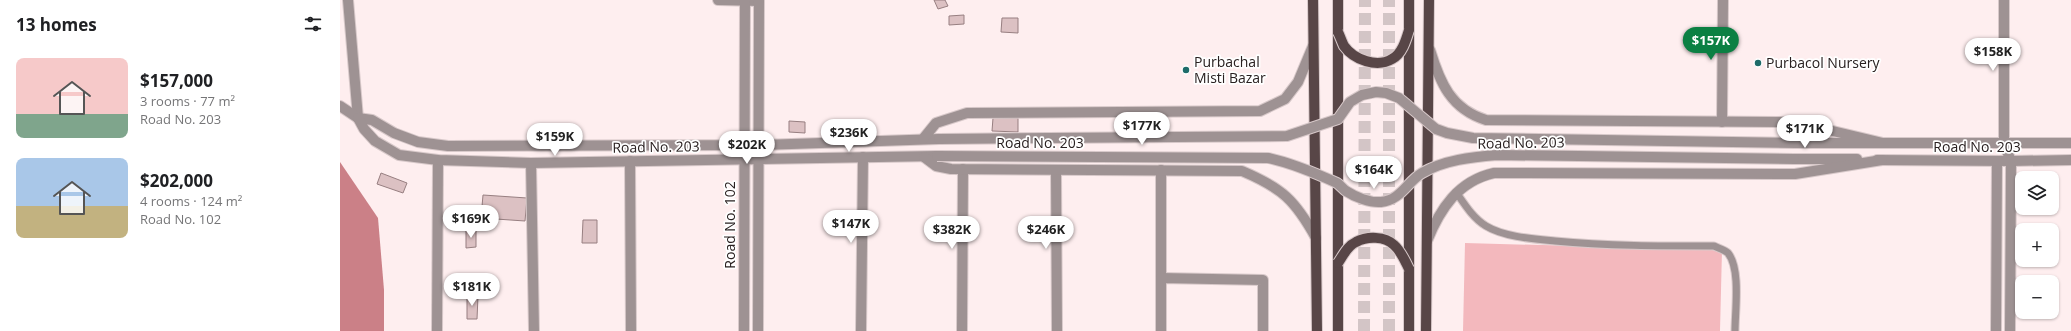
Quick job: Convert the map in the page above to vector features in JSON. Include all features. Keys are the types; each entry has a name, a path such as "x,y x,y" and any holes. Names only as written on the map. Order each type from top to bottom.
{"main road":[{"path":"1313,0 1317,331"},
{"path":"1338,0 1338,331"},
{"path":"1409,0 1409,331"},
{"path":"1426,331 1429,0"},
{"path":"1338,32 1344,46 1351,53 1358,58 1380,63 1392,59 1399,53 1409,30"},
{"path":"1338,263 1345,251 1356,242 1371,238 1382,238 1394,244 1409,269"}],"street":[{"path":"348,0 358,118"},
{"path":"718,0 758,0"},
{"name":"Road No. 102","path":"744,331 745,0"},
{"name":"Road No. 102","path":"758,0 758,331"},
{"path":"1722,122 1723,0"},
{"path":"1996,331 1997,161 2004,144 2004,0"},
{"path":"923,139 936,123 950,117 967,113 1260,112 1284,99 1298,82 1313,46"},
{"name":"Road No. 203","path":"1428,46 1436,71 1444,89 1468,114 1486,120 1782,122 1816,127 1883,144"},
{"name":"Road No. 203","path":"358,118 372,120 394,133 418,142 448,146 759,145 923,139 1265,138 1287,136 1338,119 1350,102 1362,95 1376,92 1386,93 1398,98 1436,129 1447,133 1473,138 1883,144 2071,143"},
{"path":"340,106 358,118"},
{"name":"Road No. 203","path":"358,118 364,130 375,141 399,155 438,160 531,163 924,156 1268,158 1296,165 1338,184 1347,192 1359,198 1380,202 1392,199 1401,194 1409,183 1423,172 1447,163 1473,157 1496,155 1882,160 2071,160"},
{"path":"1816,127 1816,172"},
{"path":"2004,144 2011,161 2010,331"},
{"path":"924,156 936,166 951,169 1242,172 1264,181 1292,200 1303,215 1316,238"},
{"path":"862,331 863,158"},
{"path":"437,331 438,160"},
{"name":"Road No. 203","path":"1427,242 1435,222 1456,192 1480,176 1494,173 1795,174 1816,172 1882,160"},
{"path":"630,161 631,331"},
{"path":"531,163 534,331"},
{"path":"962,331 963,169"},
{"path":"1056,170 1057,331"},
{"path":"1161,170 1161,331"},
{"path":"1161,278 1263,280 1263,331"}],"lane":[{"path":"1456,192 1472,214 1487,227 1511,235 1533,239 1582,244 1714,246 1726,252 1733,261 1736,276 1735,331"}],"shaded area":[{"path":"340,162 378,218 384,290 384,331 340,331"},
{"path":"1465,243 1722,250 1720,331 1463,331"}],"building":[{"path":"934,0 945,0 948,6 938,9"},
{"path":"964,15 964,24 949,25 949,16"},
{"path":"1002,18 1018,18 1018,33 1001,32"},
{"path":"993,118 1018,118 1018,132 992,131"},
{"path":"789,121 805,122 805,133 789,132"},
{"path":"546,125 557,125 557,140 545,140"},
{"path":"381,173 407,183 403,193 377,184"},
{"path":"483,195 527,198 525,221 481,218"},
{"path":"583,220 597,220 597,243 582,243"},
{"path":"466,230 476,230 476,247 466,248"},
{"path":"467,296 478,296 477,319 467,319"}],"tunnel":[{"path":"1364,331 1365,0"},
{"path":"1389,0 1389,331"}],"place":[{"name":"Purbacol Nursery","path":"1758,63"},
{"name":"Purbachal Misti Bazar","path":"1186,70"}]}
